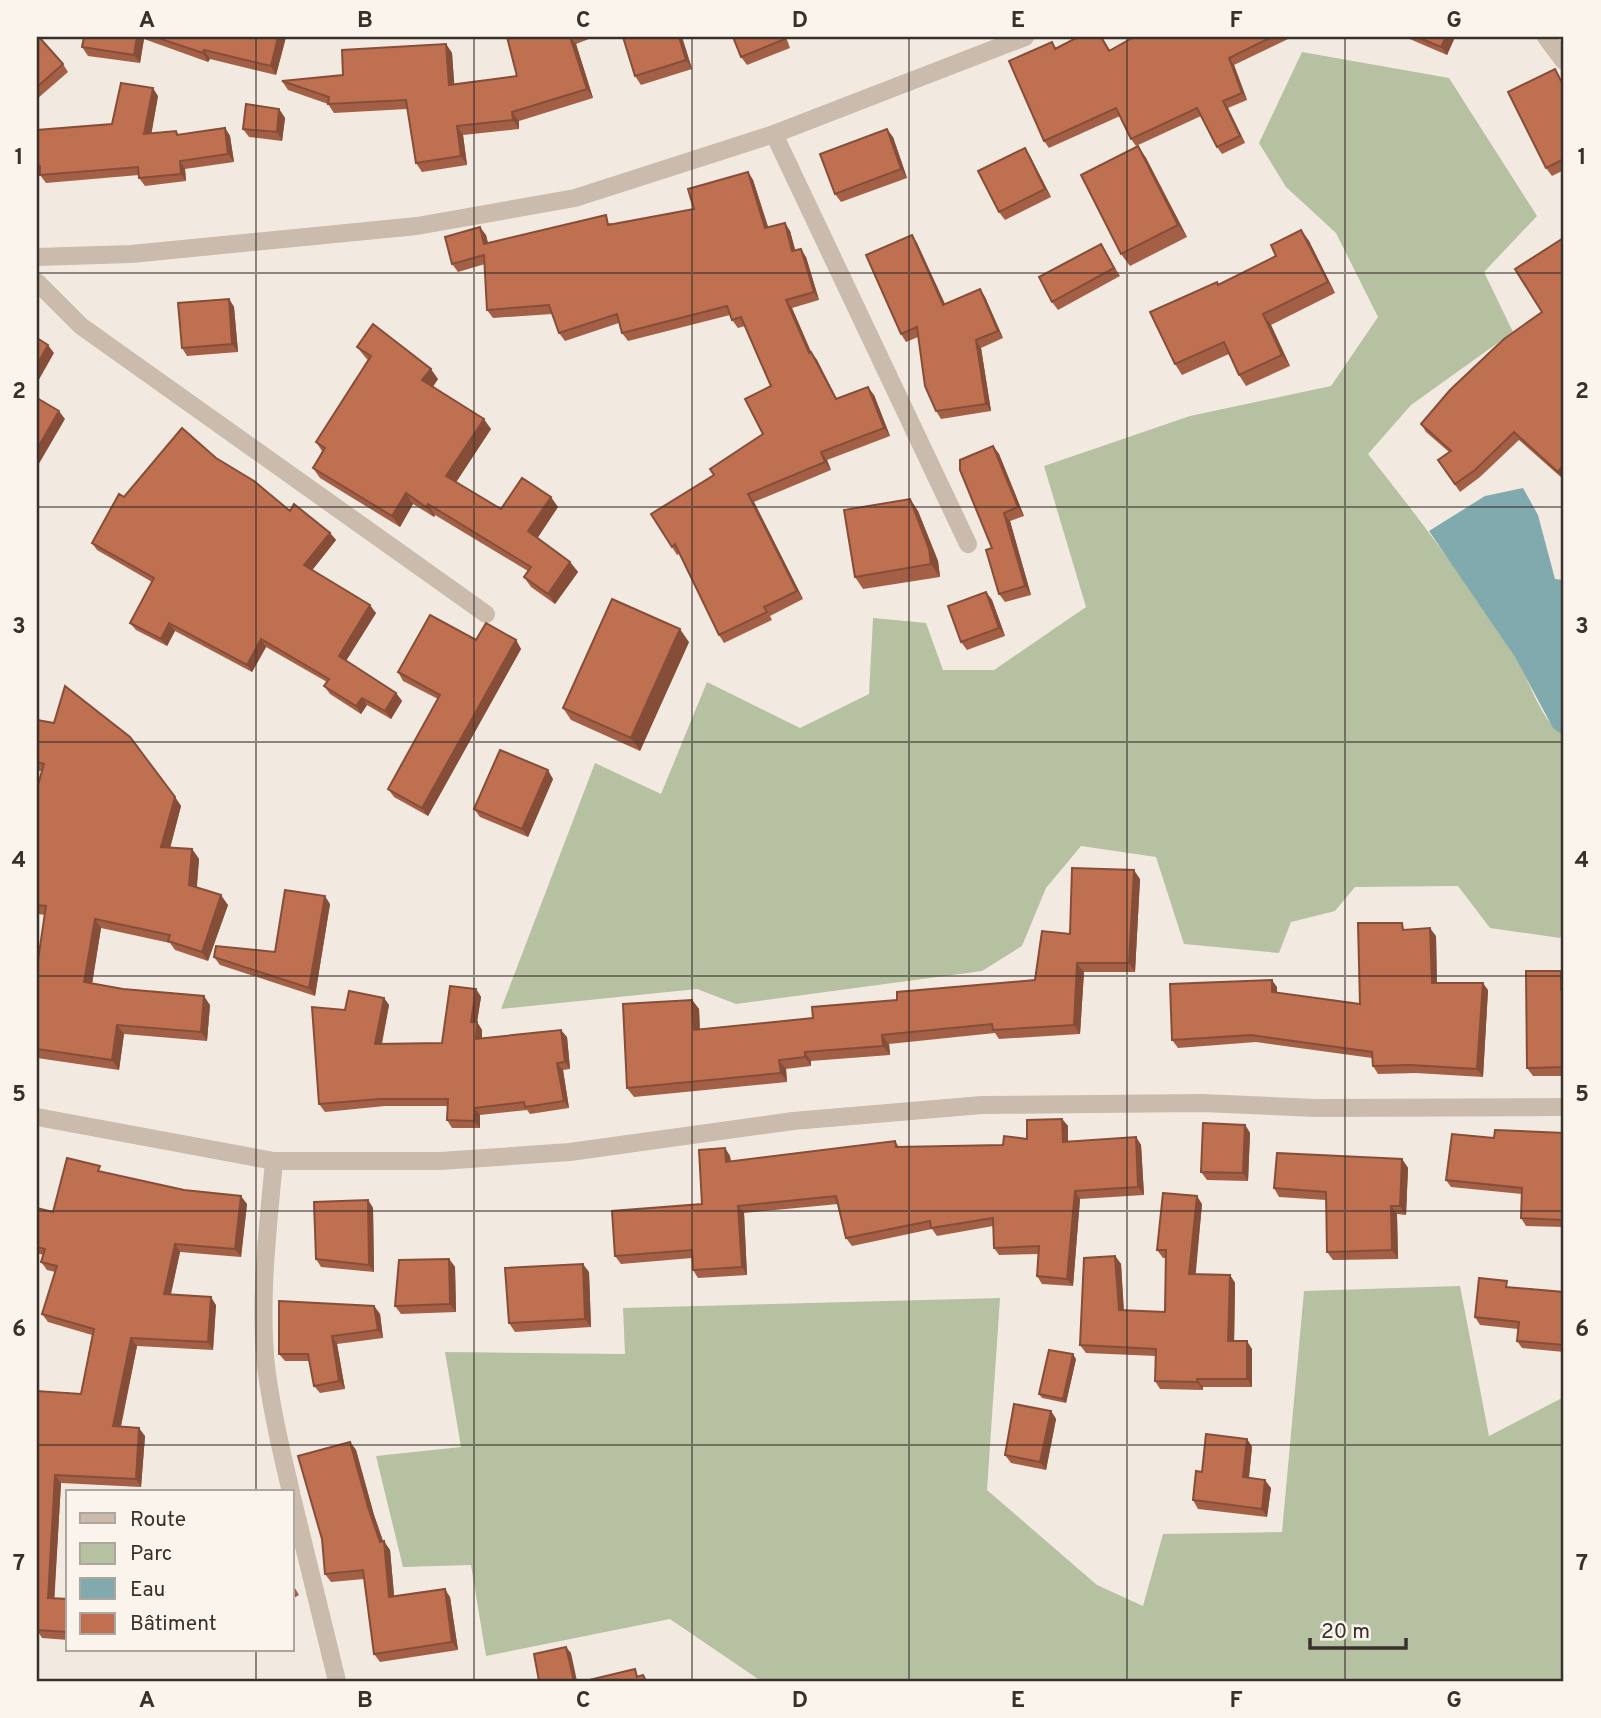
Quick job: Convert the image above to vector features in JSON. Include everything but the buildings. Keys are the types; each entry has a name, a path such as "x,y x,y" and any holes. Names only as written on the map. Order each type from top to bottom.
{"street":[{"path":"37,257 131,254 417,226 575,198 774,134 1025,37"},
{"path":"1546,37 1564,61"},
{"path":"774,134 968,544"},
{"path":"37,282 82,326 486,614"},
{"path":"37,1117 274,1161 440,1161 570,1152 793,1121 982,1105 1202,1103 1315,1108 1564,1107"},
{"path":"274,1161 264,1301 266,1364 277,1437 290,1490"},
{"path":"294,1505 337,1681"}],"green space":[{"path":"1302,52 1449,78 1537,216 1484,272 1513,332 1411,405 1368,454 1480,603 1520,665 1548,720 1564,736 1564,930 1560,938 1490,928 1458,886 1355,887 1335,911 1291,922 1279,953 1184,944 1156,857 1081,846 1046,888 1022,946 982,971 736,1004 697,989 501,1009 595,763 661,794 707,682 800,728 869,694 873,618 926,623 943,670 994,670 1086,607 1044,466 1190,416 1331,386 1378,317 1336,233 1286,187 1259,143"},
{"path":"1460,1286 1489,1436 1564,1397 1564,1681 761,1681 670,1619 486,1656 471,1565 403,1567 376,1456 461,1447 445,1352 625,1354 623,1308 1000,1298 987,1490 1097,1585 1143,1606 1163,1534 1282,1532 1304,1291"}],"water":[{"path":"1523,488 1538,515 1555,579 1564,580 1564,736 1553,728 1515,657 1429,531 1485,496"}]}
